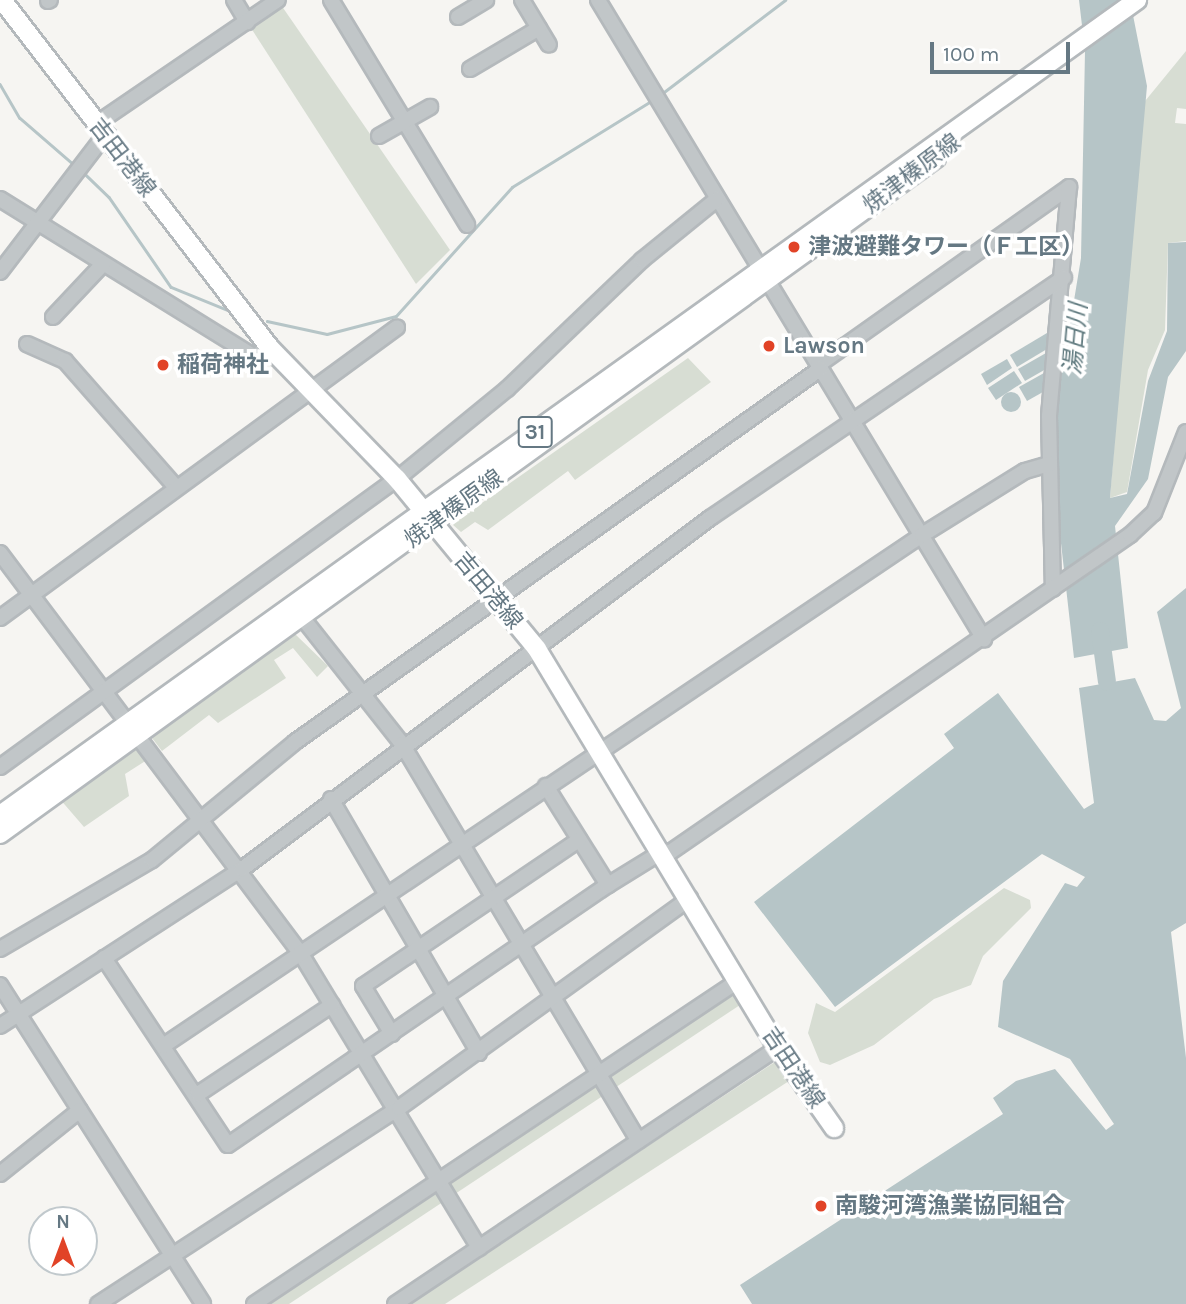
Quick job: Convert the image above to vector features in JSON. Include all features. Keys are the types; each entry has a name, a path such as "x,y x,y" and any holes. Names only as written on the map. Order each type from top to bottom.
{"main road":[{"name":"吉田港線","path":"2,0 269,347 397,478 537,649 665,853 778,1048 834,1128"},
{"name":"焼津榛原線","path":"0,834 134,727 765,274 916,174 1070,49 1138,0"},
{"name":"焼津榛原線","path":"0,815 301,615 428,518"}],"street":[{"path":"234,0 247,22"},
{"path":"0,271 100,130 278,0"},
{"path":"331,0 467,225"},
{"path":"458,17 486,0"},
{"path":"522,0 549,46"},
{"path":"598,0 984,639"},
{"path":"470,69 539,28"},
{"path":"379,136 430,107"},
{"path":"0,949 72,902 127,876 366,691 1069,187 1050,464 1055,587"},
{"path":"0,767 397,478 508,389 642,260 717,199"},
{"path":"3,207 36,223 255,357 269,347"},
{"path":"53,317 103,264"},
{"path":"0,1026 242,869 402,744 852,419 1064,277"},
{"path":"0,618 174,485 397,327"},
{"path":"27,344 65,361 174,485"},
{"path":"104,958 198,1094 229,1145 365,1055 521,941 608,885 665,853 984,639 1055,587 1154,513 1181,463 1186,432"},
{"path":"163,1046 301,954 459,842 922,535 1025,471 1050,464"},
{"path":"0,553 30,596 205,818 301,954 399,1108 479,1248"},
{"path":"301,615 366,691 402,744 459,842 602,1073 639,1141"},
{"path":"546,786 608,885"},
{"path":"331,799 479,1053"},
{"path":"393,1034 363,986 579,840"},
{"path":"98,1304 399,1108 479,1053 690,898"},
{"path":"254,1304 738,981"},
{"path":"0,985 203,1304"},
{"path":"198,1094 332,1005"},
{"path":"395,1304 778,1048"},
{"path":"0,1174 80,1110"}],"shaded area":[{"path":"279,2 450,250 416,284 249,25"},
{"path":"1186,51 1186,109 1177,108 1175,123 1186,124 1186,241 1168,243 1165,330 1148,370 1127,492 1110,498 1141,106"},
{"path":"688,358 711,382 575,480 568,471 488,530 475,522 461,532 452,524"},
{"path":"294,633 328,666 317,677 293,648 274,660 286,678 218,723 209,715 162,751 149,734"},
{"path":"138,742 150,758 125,774 129,796 84,827 59,798"},
{"path":"1004,888 1030,900 1031,908 983,956 971,985 934,999 874,1045 830,1065 820,1062 808,1033 816,1003 835,1012"},
{"path":"738,981 749,999 289,1304 254,1304"},
{"path":"778,1060 789,1081 445,1304 409,1304"}],"water":[{"path":"1079,0 1130,0 1147,86 1110,498 1127,494 1148,381 1167,331 1168,243 1186,242 1186,351 1168,377 1148,479 1115,526 1128,648 1074,658 1050,446 1081,258 1085,51"},
{"path":"1047,333 1047,349 1017,367 1010,355"},
{"path":"1046,353 1046,369 1025,381 1018,369"},
{"path":"1007,359 1012,368 987,385 981,374"},
{"path":"1014,371 1022,383 996,400 988,388"},
{"path":"1044,373 1043,392 1027,401 1019,387"},
{"path":"1011,392 1018,395 1021,402 1018,409 1011,412 1004,409 1001,402 1004,395"},
{"path":"1186,588 1186,923 1171,932 1186,1058 1186,1304 752,1304 740,1285 1003,1114 993,1098 1016,1081 1055,1069 1106,1130 1114,1124 1070,1059 998,1027 1003,981 1065,883 1077,887 1085,877 1042,854 835,1007 754,902 954,748 944,734 998,693 1084,809 1094,803 1079,688 1135,678 1154,720 1166,721 1181,708 1157,612"}],"waterway":[{"path":"660,95 785,0"},
{"path":"0,84 20,118 72,163"},
{"path":"267,321 327,334 396,316 512,187 651,101"},
{"path":"85,174 109,197 171,287 233,312"},
{"name":"湯日川","path":"1100,631 1107,682"}],"place":[{"name":"津波避難タワー（Ｆ工区）","path":"794,247"},
{"name":"Lawson","path":"769,346"},
{"name":"稲荷神社","path":"163,365"},
{"name":"南駿河湾漁業協同組合","path":"821,1206"}]}
